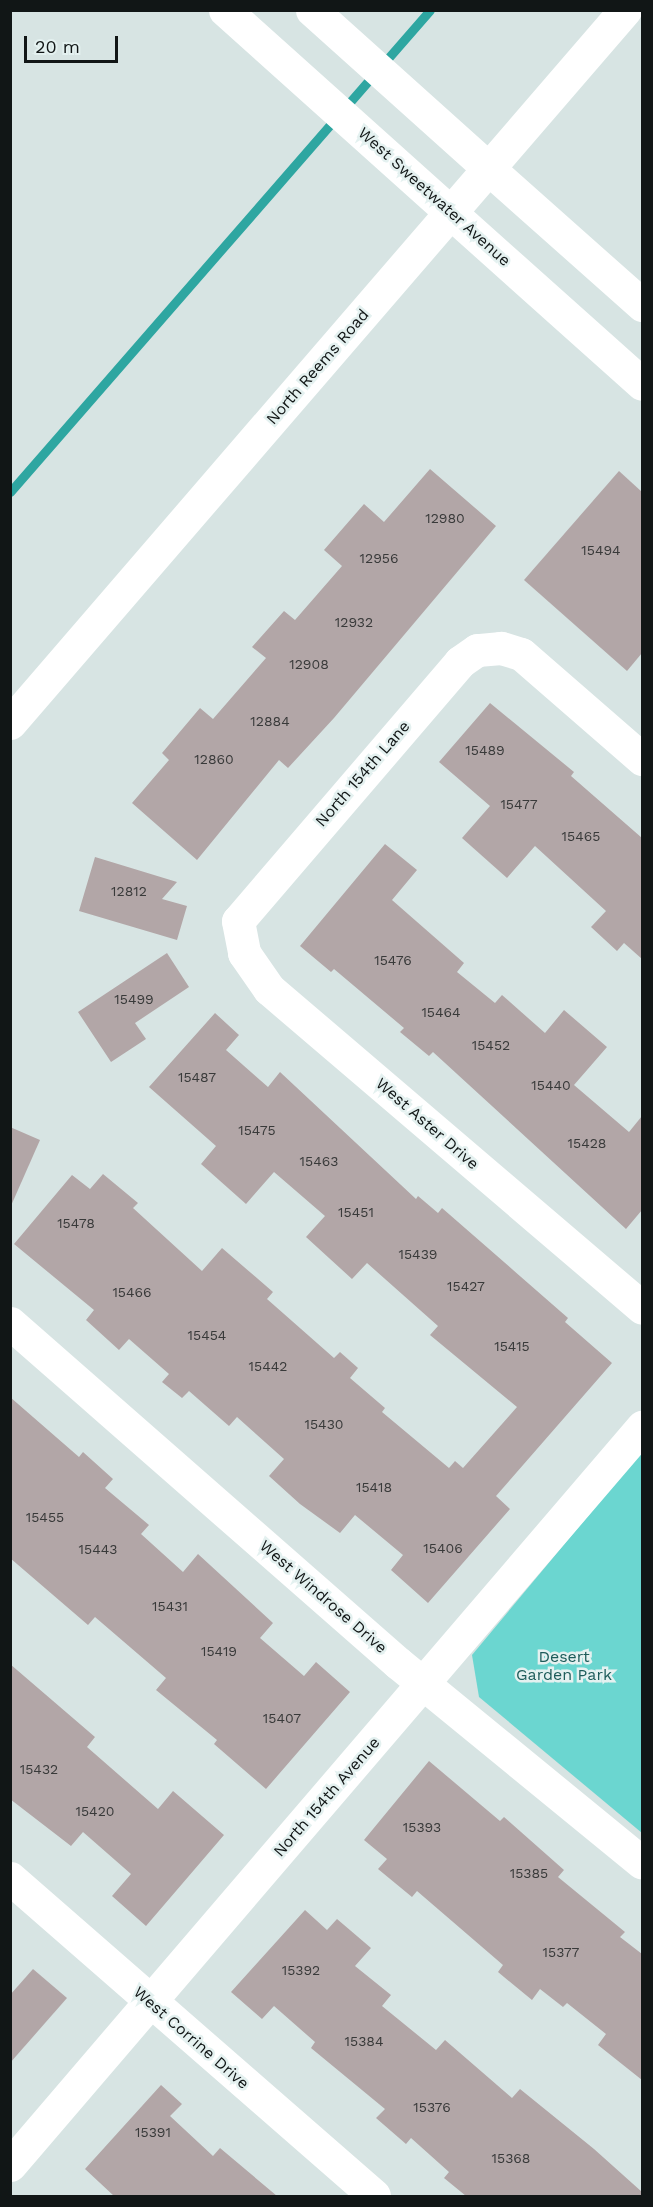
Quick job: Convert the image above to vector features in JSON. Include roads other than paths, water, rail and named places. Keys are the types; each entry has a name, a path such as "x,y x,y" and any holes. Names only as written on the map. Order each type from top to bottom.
{"street":[{"name":"West Sweetwater Avenue","path":"225,10 642,384"},
{"path":"312,10 642,305"},
{"name":"North Reems Road","path":"10,723 625,10"},
{"name":"North 154th Lane","path":"238,921 460,662 477,650 501,648 521,654 642,759"},
{"name":"West Aster Drive","path":"238,921 244,952 269,988 642,1308"},
{"name":"West Windrose Drive","path":"10,1323 424,1683 642,1863"},
{"name":"North 154th Avenue","path":"10,2165 642,1427"},
{"name":"West Corrine Drive","path":"10,1878 374,2196"}],"waterway":[{"path":"10,492 430,10"}],"park label":[{"name":"Desert Garden Park","path":"564,1666"}]}
